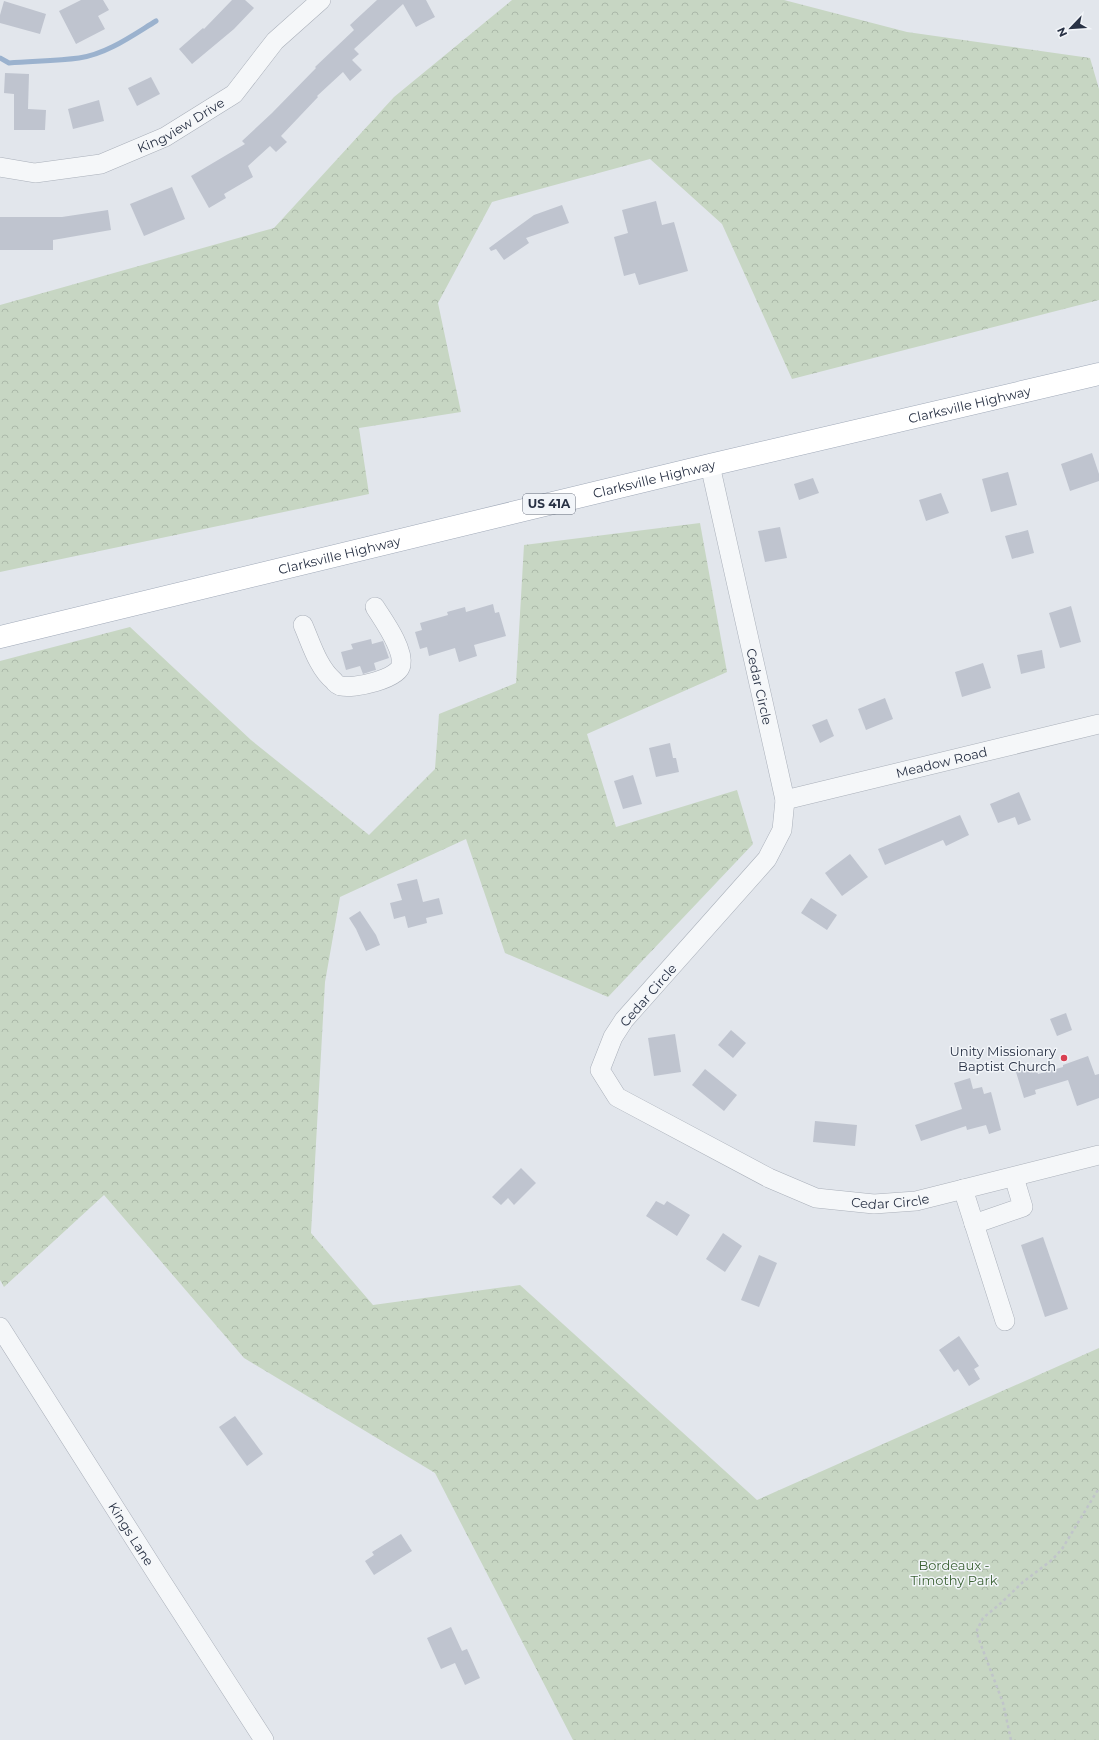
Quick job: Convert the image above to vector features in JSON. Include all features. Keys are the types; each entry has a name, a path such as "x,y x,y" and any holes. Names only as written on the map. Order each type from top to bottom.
{"main road":[{"name":"Clarksville Highway","path":"0,637 710,465 1099,374"}],"street":[{"name":"Kingview Drive","path":"0,167 35,173 101,164 165,137 234,94 276,41 321,0"},
{"name":"Cedar Circle","path":"710,465 785,800 782,830 767,859 624,1020 613,1037 600,1070 617,1097 769,1178 816,1198 874,1204 916,1201 1099,1155"},
{"path":"303,625 318,658 327,674 333,681 341,686 367,683 386,678 397,673 401,665 400,652 390,631 375,607"},
{"name":"Meadow Road","path":"785,800 1099,724"},
{"path":"974,1224 1023,1207 1014,1177"},
{"path":"963,1189 1006,1321"},
{"name":"Kings Lane","path":"0,1327 264,1740"}],"path":[{"path":"1011,1740 1003,1703 978,1637 977,1630 983,1618 1023,1582 1052,1560 1062,1549 1099,1488"}],"green space":[{"path":"512,0 784,0 907,32 1090,58 1099,89 1099,300 792,379 722,224 650,159 492,202 438,303 461,412 359,428 369,494 0,572 0,305 274,228 394,97"},
{"name":"Bordeaux - Timothy Park","path":"700,523 727,672 587,734 616,827 737,790 753,844 608,997 505,953 466,839 340,897 325,982 311,1233 373,1305 520,1285 757,1500 1099,1348 1099,1740 573,1740 435,1473 244,1358 104,1195 4,1287 0,1280 0,661 130,627 251,740 369,835 435,769 439,714 516,683 524,545"}],"building":[{"path":"81,0 103,0 109,10 98,16 105,29 76,44 59,11"},
{"path":"232,0 245,0 254,8 234,29 192,64 179,49 203,28 204,29"},
{"path":"377,0 426,0 435,17 416,27 403,4 354,49 359,54 352,60 362,70 350,81 343,72 317,96 318,97 281,136 287,142 276,152 270,146 248,166 253,177 224,194 226,198 209,208 191,176 245,144 242,141 272,113 316,68 315,67 354,30 350,25"},
{"path":"4,1 46,14 40,34 0,23 0,15"},
{"path":"5,73 29,74 28,109 46,110 45,130 14,130 14,94 4,93"},
{"path":"151,77 160,94 137,106 128,88"},
{"path":"99,100 104,121 73,129 68,109"},
{"path":"172,187 185,219 144,236 130,204"},
{"path":"656,201 662,225 674,222 688,271 639,285 635,273 624,276 614,237 628,233 622,210"},
{"path":"562,205 569,223 526,238 529,243 504,260 496,249 491,251 489,248 534,215"},
{"path":"108,210 111,230 53,240 53,250 0,250 0,217 62,217"},
{"path":"1092,453 1099,474 1099,481 1070,491 1061,464"},
{"path":"1008,472 1017,505 991,512 982,479"},
{"path":"813,478 819,493 799,500 794,484"},
{"path":"941,493 949,513 926,521 919,500"},
{"path":"780,527 787,558 765,562 758,531"},
{"path":"1028,530 1034,553 1012,559 1005,536"},
{"path":"493,604 495,613 499,612 506,636 474,645 477,656 459,662 455,648 429,656 427,647 420,649 415,632 422,630 420,623 448,615 447,612 465,607 466,612"},
{"path":"1071,606 1081,642 1060,648 1049,613"},
{"path":"371,639 372,644 383,641 389,658 374,663 376,670 363,674 360,666 346,670 341,652 353,649 351,644"},
{"path":"1042,650 1045,668 1021,674 1017,655"},
{"path":"983,663 991,688 962,697 955,672"},
{"path":"885,698 893,719 866,730 858,709"},
{"path":"827,719 834,736 820,743 812,725"},
{"path":"670,743 673,758 676,758 679,772 656,777 649,748"},
{"path":"633,775 642,804 623,809 614,781"},
{"path":"1019,792 1031,820 1018,825 1015,817 998,823 990,804"},
{"path":"960,815 969,835 946,846 943,840 885,865 878,849"},
{"path":"850,854 868,877 842,896 825,873"},
{"path":"417,879 423,902 439,898 443,914 426,918 427,923 408,928 405,916 394,919 390,903 402,900 397,884"},
{"path":"811,898 837,915 827,930 801,913"},
{"path":"360,911 376,935 380,945 366,951 349,918"},
{"path":"1066,1013 1072,1030 1057,1036 1050,1019"},
{"path":"731,1030 746,1043 733,1058 718,1045"},
{"path":"675,1034 681,1072 654,1076 648,1038"},
{"path":"1088,1056 1095,1075 1099,1074 1099,1098 1077,1106 1068,1080 1035,1090 1036,1094 1024,1098 1016,1072 1036,1066 1038,1074 1063,1067 1063,1065"},
{"path":"705,1069 737,1095 724,1111 692,1085"},
{"path":"970,1078 973,1089 982,1087 984,1094 991,1092 1001,1130 989,1134 986,1125 967,1130 966,1126 921,1141 915,1125 962,1109 954,1083"},
{"path":"815,1121 857,1125 855,1146 813,1142"},
{"path":"521,1168 536,1183 514,1205 508,1198 501,1205 492,1197"},
{"path":"656,1201 664,1205 667,1201 690,1215 677,1236 646,1216"},
{"path":"723,1233 742,1246 725,1272 706,1259"},
{"path":"1043,1237 1068,1309 1045,1317 1021,1245"},
{"path":"759,1255 777,1263 759,1307 741,1300"},
{"path":"959,1336 979,1366 974,1369 980,1379 969,1386 958,1369 954,1372 939,1350"},
{"path":"235,1416 263,1454 247,1466 219,1427"},
{"path":"401,1534 412,1551 374,1575 365,1561 374,1555 372,1552"},
{"path":"451,1627 462,1651 467,1649 480,1678 465,1685 455,1663 441,1669 427,1638"}],"waterway":[{"path":"0,58 9,63 70,59 89,56 110,48 156,21"}],"place":[{"name":"Unity Missionary Baptist Church","path":"1064,1058"}]}
